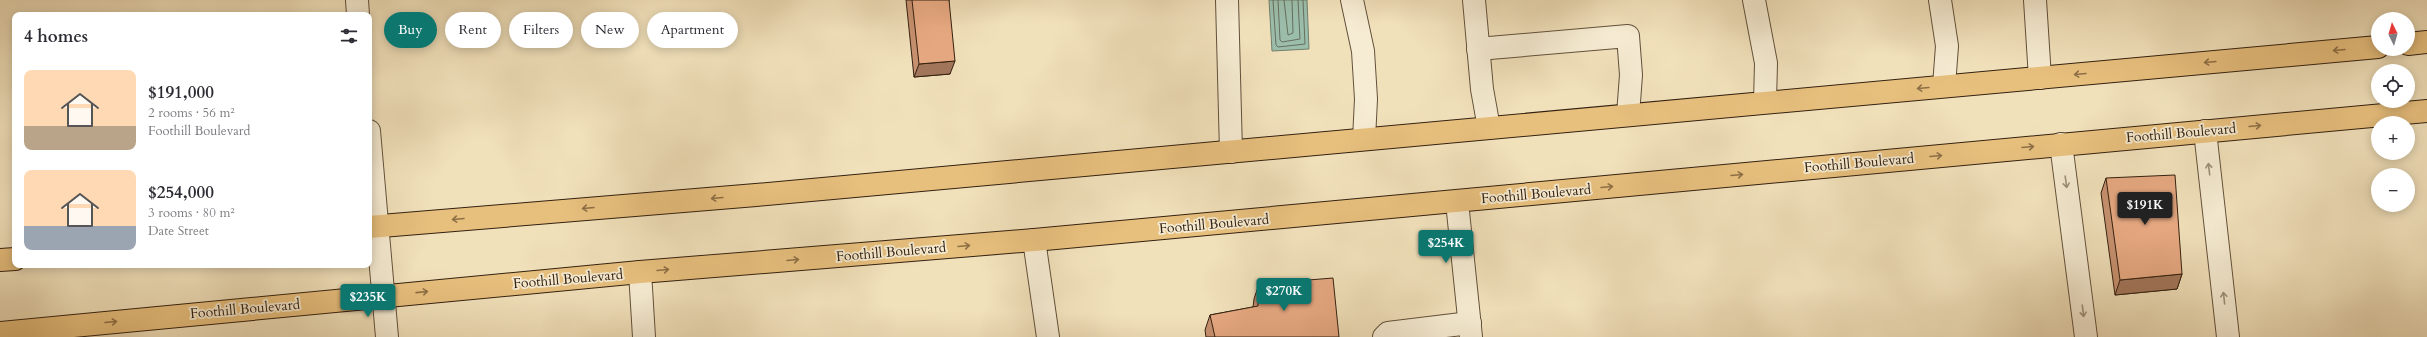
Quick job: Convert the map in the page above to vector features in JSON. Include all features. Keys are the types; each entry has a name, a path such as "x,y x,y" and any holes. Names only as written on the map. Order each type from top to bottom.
{"main road":[{"path":"2415,43 2427,42"},
{"path":"373,226 756,195 2371,48"},
{"name":"Foothill Boulevard","path":"0,333 640,272 1034,240 1457,202 2061,144 2427,111"},
{"path":"0,260 12,258"}],"street":[{"path":"357,0 358,12"},
{"path":"1227,0 1231,152"},
{"path":"1352,0 1363,51 1366,99 1364,139"},
{"path":"1474,0 1482,89 1489,128"},
{"path":"1754,0 1766,63 1765,102"},
{"path":"1940,0 1947,46 1944,86"},
{"path":"2035,0 2040,78"},
{"path":"1478,49 1628,36 1631,75 1628,115"},
{"path":"2204,131 2228,337"},
{"path":"2061,144 2086,337"},
{"path":"372,202 373,226 387,337"},
{"path":"1384,337 1388,333 1471,330 1457,202"},
{"path":"1034,240 1048,337"},
{"path":"640,272 644,337"}],"water":[{"path":"1269,0 1307,0 1309,49 1272,51"}],"building":[{"path":"912,0 949,0 955,61 919,64"},
{"path":"2175,175 2182,274 2120,280 2106,178"},
{"path":"1333,278 1339,337 1215,337 1210,315 1258,306 1259,284"}]}
